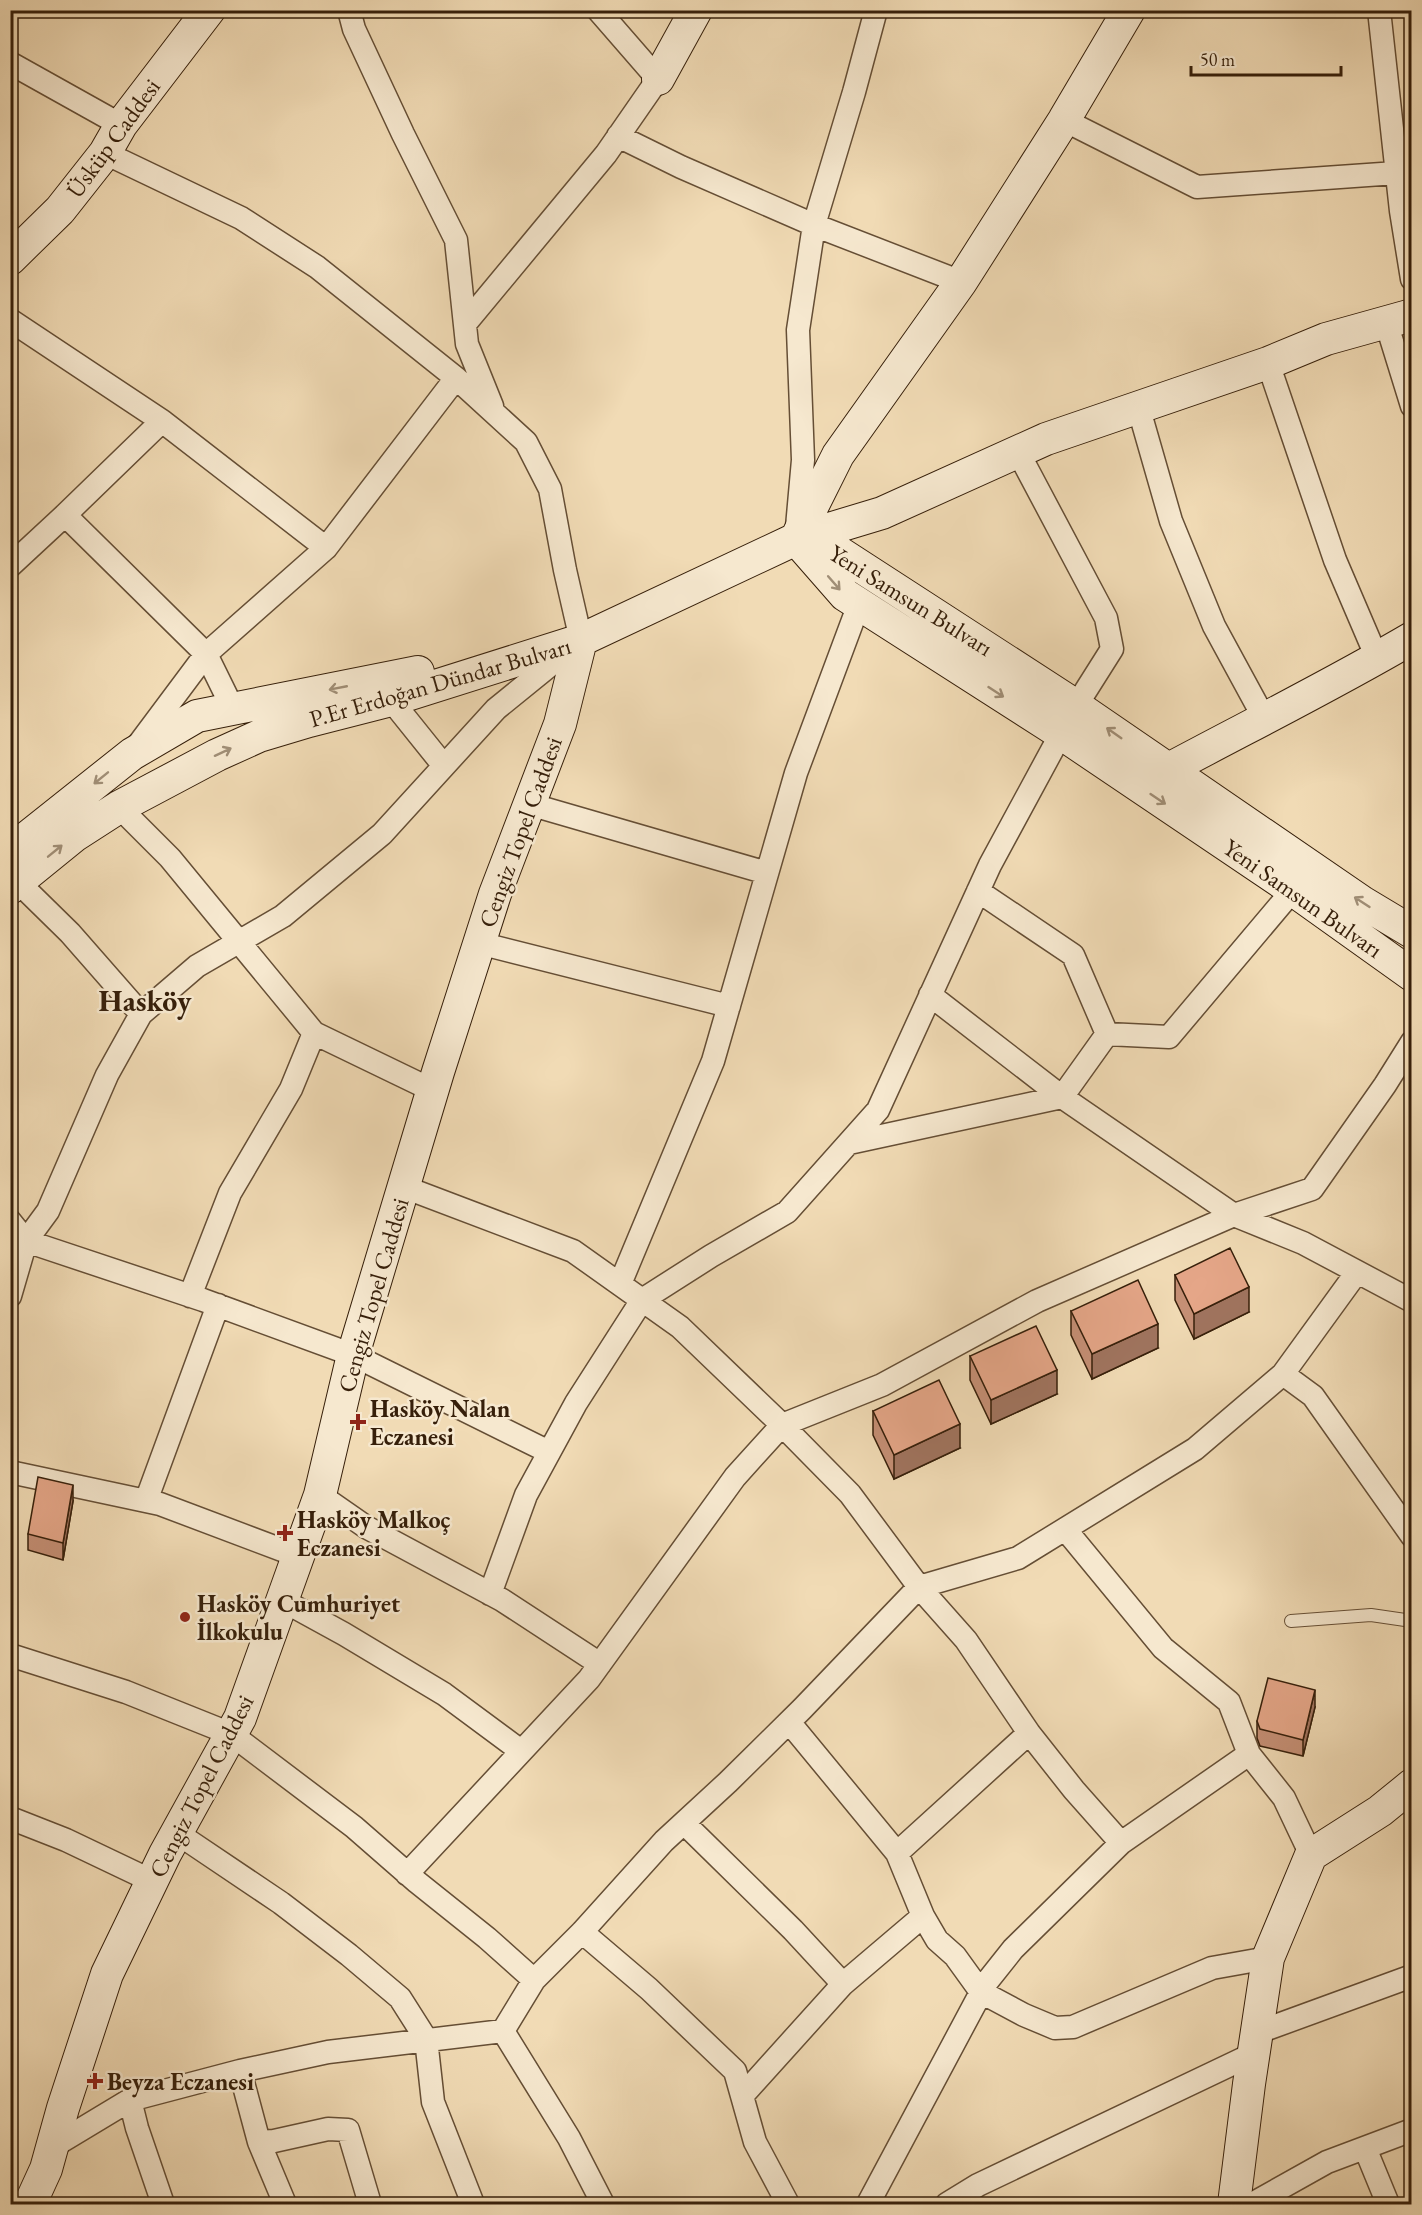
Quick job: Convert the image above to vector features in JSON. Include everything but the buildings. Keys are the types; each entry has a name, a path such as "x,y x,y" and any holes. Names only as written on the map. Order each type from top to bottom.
{"main road":[{"name":"Üsküp Caddesi","path":"10,259 60,210 105,153 121,125 209,10"},
{"path":"658,79 696,10"},
{"path":"796,539 838,455 961,282 1064,120 1129,10"},
{"path":"581,640 796,539 882,513 1046,439 1268,363 1326,339 1399,319"},
{"name":"Yeni Samsun Bulvarı","path":"796,539 846,595 1062,734 1293,890 1412,975"},
{"name":"Yeni Samsun Bulvarı","path":"796,539 826,544 1076,706 1362,903 1412,932"},
{"path":"1167,770 1263,718 1340,680 1412,638"},
{"name":"P.Er Erdoğan Dündar Bulvarı","path":"14,885 74,836 119,807 217,755 259,736 391,700 581,640"},
{"name":"P.Er Erdoğan Dündar Bulvarı","path":"10,851 132,754 197,716 581,640"},
{"name":"Cengiz Topel Caddesi","path":"30,2205 46,2169 63,2108 107,1974 152,1881 240,1718 320,1495 353,1355 432,1090 495,894 560,724 581,640"},
{"path":"1234,2204 1254,2044 1268,1958 1311,1855 1380,1811 1412,1785"}],"street":[{"path":"349,10 354,29 403,135 456,240 467,344 495,413"},
{"path":"465,324 606,154 658,79 598,10"},
{"path":"796,539 803,460 798,330 813,225 854,92 876,10"},
{"path":"1379,10 1396,173 1412,279"},
{"path":"10,63 121,125"},
{"path":"1064,120 1197,187 1396,173"},
{"path":"618,136 681,167 813,225 961,282"},
{"path":"10,1296 26,1242 48,1211 107,1075 141,1014 197,966 283,916 382,834 496,709 581,640 550,489 526,442 456,378 317,267 241,219 105,153"},
{"path":"1399,319 1412,406"},
{"path":"10,320 162,420 326,548"},
{"path":"1268,363 1335,561 1377,658"},
{"path":"132,754 206,654 326,548 456,378"},
{"path":"1138,406 1172,521 1214,626 1263,718"},
{"path":"10,566 162,420"},
{"path":"490,1594 526,1495 576,1403 642,1300 711,1256 788,1212 878,1110 990,865 1076,706 1112,649 1106,618 1018,452"},
{"path":"65,515 206,654 233,709"},
{"path":"620,1284 713,1061 796,773 859,604"},
{"path":"391,700 444,766"},
{"path":"529,804 767,873"},
{"path":"119,807 170,858 314,1034 432,1090"},
{"path":"14,885 70,933 141,1014"},
{"path":"1107,1034 1169,1037 1293,890"},
{"path":"978,891 1072,954 1107,1034"},
{"path":"479,943 729,1005"},
{"path":"930,995 1062,1097 1234,1215 1303,1243 1412,1301"},
{"path":"190,1296 230,1193 291,1089 314,1034"},
{"path":"849,1143 1062,1097 1107,1034"},
{"path":"406,1874 589,1679 735,1477 782,1425 882,1385 1037,1300 1234,1215 1312,1189 1385,1085 1412,1042"},
{"path":"404,1187 573,1251 680,1327 850,1494 919,1587 966,1640 1029,1732 1074,1790 1121,1843"},
{"path":"10,1221 26,1242 218,1305 353,1355 549,1452"},
{"path":"503,2031 534,1980 582,1932 664,1841 789,1722 919,1587 1018,1558 1195,1449 1283,1374 1357,1272"},
{"path":"146,1501 218,1305"},
{"path":"1283,1374 1314,1396 1412,1536"},
{"path":"10,1472 160,1504 298,1556"},
{"path":"320,1495 366,1527 490,1594 600,1664"},
{"path":"1065,1529 1163,1648 1229,1702 1249,1754 1284,1797 1311,1855"},
{"path":"282,1600 444,1694 520,1751"},
{"path":"10,1655 126,1692 231,1734 354,1827 406,1874 487,1938 534,1980"},
{"path":"789,1722 897,1853 923,1916 937,1940 955,1956 981,1992 1024,2015 1054,2028 1073,2027 1212,1968 1268,1958"},
{"path":"897,1853 1029,1732"},
{"path":"868,2205 981,1992 1013,1949 1121,1843 1249,1754"},
{"path":"10,1818 66,1840 152,1881"},
{"path":"684,1823 793,1930 843,1984"},
{"path":"177,1833 281,1903 400,1998 426,2039 433,2102 473,2205"},
{"path":"742,2095 843,1984 923,1916"},
{"path":"582,1932 649,1989 735,2071 755,2142 788,2205"},
{"path":"947,2205 978,2185 1254,2044 1412,1976"},
{"path":"52,2147 130,2100 240,2071 328,2052 503,2031"},
{"path":"503,2031 569,2138 603,2205"},
{"path":"240,2071 259,2142 285,2205"},
{"path":"130,2100 163,2205"},
{"path":"259,2142 274,2142 328,2129 348,2130 370,2205"},
{"path":"1252,2205 1327,2162 1412,2130"},
{"path":"1365,2148 1388,2205"}],"lane":[{"path":"1291,1621 1371,1615 1412,1621"}],"place":[{"name":"Hasköy Nalan Eczanesi","path":"358,1422"},
{"name":"Hasköy Malkoç Eczanesi","path":"285,1533"},
{"name":"Hasköy Cumhuriyet İlkokulu","path":"185,1617"},
{"name":"Beyza Eczanesi","path":"95,2081"}],"district":[{"name":"Hasköy","path":"145,1000"}]}
